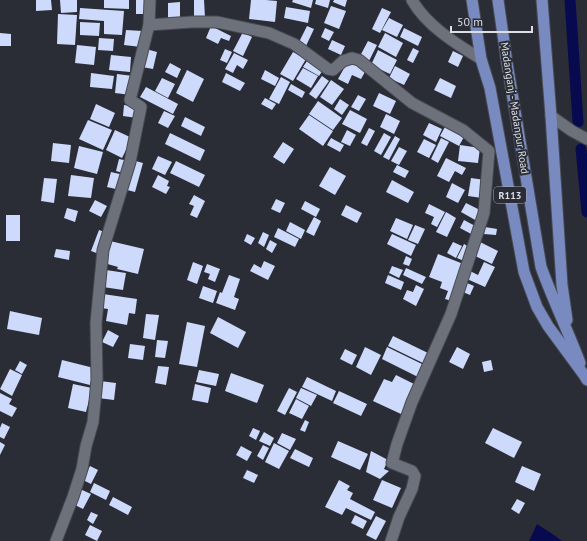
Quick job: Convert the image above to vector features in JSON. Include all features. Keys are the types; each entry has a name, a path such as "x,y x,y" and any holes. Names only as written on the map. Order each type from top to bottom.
{"main road":[{"name":"Madanganj - Madanpur Road","path":"472,0 480,59 490,88 524,272 537,307 548,326 586,378"},
{"name":"Madanganj - Madanpur Road","path":"498,0 541,267 550,292 570,335 586,378"},
{"path":"542,0 562,285 570,335"}],"street":[{"path":"56,541 82,469 86,446 93,422 97,380 96,324 103,250 130,162 141,107 130,100 149,25 150,0"},
{"path":"412,0 416,7 438,31 480,59"},
{"path":"149,25 216,22 268,33 294,44 328,69 332,70 343,61 352,58 359,60 412,103 463,130 489,151 484,213 451,314 412,402 397,444 392,464 412,471 415,476 412,489 390,541"},
{"path":"551,116 572,131 587,139"}],"shaded area":[{"path":"537,524 554,535 562,541 529,541"}],"building":[{"path":"36,0 51,0 52,10 36,11"},
{"path":"60,0 77,0 77,12 61,13"},
{"path":"104,0 129,0 129,9 104,8"},
{"path":"136,0 148,0 148,14 136,14"},
{"path":"194,0 204,0 205,17 194,17"},
{"path":"251,0 277,1 275,22 249,19"},
{"path":"293,0 313,0 311,8 292,2"},
{"path":"316,0 330,0 328,8 315,4"},
{"path":"334,0 347,0 345,7 333,2"},
{"path":"180,2 180,19 168,20 168,3"},
{"path":"331,6 346,11 339,29 324,23"},
{"path":"286,7 310,11 308,23 284,18"},
{"path":"80,8 124,11 122,35 104,34 104,21 79,19"},
{"path":"382,8 391,12 380,33 372,29"},
{"path":"58,14 77,15 75,45 57,44"},
{"path":"389,18 403,25 397,37 382,30"},
{"path":"80,22 100,23 99,36 80,35"},
{"path":"211,26 231,36 229,41 221,38 218,44 206,38"},
{"path":"307,26 314,29 305,48 298,44"},
{"path":"325,28 334,32 329,41 321,37"},
{"path":"404,28 422,37 418,46 400,37"},
{"path":"126,30 143,31 141,47 124,45"},
{"path":"243,32 252,37 243,56 233,51"},
{"path":"0,33 11,34 11,46 0,46"},
{"path":"385,33 403,43 396,57 378,47"},
{"path":"99,38 114,39 113,51 98,50"},
{"path":"332,40 345,46 341,55 328,49"},
{"path":"368,41 377,45 369,61 360,56"},
{"path":"77,45 96,47 94,65 75,63"},
{"path":"413,48 419,51 413,63 407,60"},
{"path":"146,49 157,52 153,69 142,67"},
{"path":"225,49 232,52 227,63 220,60"},
{"path":"378,50 397,60 390,74 371,65"},
{"path":"453,51 463,56 458,67 448,62"},
{"path":"293,52 306,59 293,81 280,74"},
{"path":"234,53 248,60 243,69 237,65 233,73 225,69"},
{"path":"111,55 131,57 130,72 109,70"},
{"path":"307,61 323,70 319,76 303,67"},
{"path":"348,61 366,70 361,79 352,75 348,84 338,79"},
{"path":"170,63 181,69 177,78 165,72"},
{"path":"395,66 410,74 404,85 389,78"},
{"path":"303,68 318,76 311,88 296,79"},
{"path":"187,70 204,79 193,102 176,93"},
{"path":"265,70 279,78 275,86 261,79"},
{"path":"91,73 114,76 112,89 90,87"},
{"path":"226,73 245,83 240,91 222,82"},
{"path":"117,74 133,76 131,95 115,93"},
{"path":"322,76 329,81 316,99 309,94"},
{"path":"281,77 290,82 279,104 269,99"},
{"path":"162,78 175,84 168,98 155,91"},
{"path":"440,78 456,86 451,98 434,90"},
{"path":"331,80 344,89 332,105 320,97"},
{"path":"291,84 305,92 302,98 288,90"},
{"path":"146,87 178,104 173,114 140,97"},
{"path":"379,93 396,101 390,114 373,106"},
{"path":"358,95 366,99 359,111 351,107"},
{"path":"265,98 276,104 272,110 261,104"},
{"path":"340,99 349,105 342,115 334,109"},
{"path":"318,101 342,118 333,130 309,114"},
{"path":"96,104 115,113 109,127 90,119"},
{"path":"124,105 138,107 137,118 123,116"},
{"path":"350,110 367,119 360,133 342,124"},
{"path":"164,111 175,116 168,128 158,123"},
{"path":"386,114 400,121 394,134 380,127"},
{"path":"309,115 333,131 323,146 299,129"},
{"path":"185,117 205,127 201,136 181,126"},
{"path":"88,120 112,130 103,150 79,139"},
{"path":"429,123 442,129 436,142 423,135"},
{"path":"446,125 465,135 459,146 440,136"},
{"path":"369,128 375,131 367,146 361,143"},
{"path":"115,130 132,138 122,158 106,150"},
{"path":"347,130 356,135 350,146 341,142"},
{"path":"170,133 205,150 200,161 165,144"},
{"path":"384,133 391,137 381,155 374,151"},
{"path":"395,136 400,139 389,160 383,157"},
{"path":"331,138 344,145 340,152 327,145"},
{"path":"441,138 449,142 438,163 431,159"},
{"path":"424,139 436,145 429,158 417,152"},
{"path":"283,142 294,149 284,164 273,157"},
{"path":"53,143 71,145 69,163 51,161"},
{"path":"460,145 480,148 478,163 458,161"},
{"path":"79,146 103,152 97,174 74,168"},
{"path":"399,147 407,151 399,165 391,161"},
{"path":"158,156 172,162 165,175 152,169"},
{"path":"446,158 466,168 462,175 455,171 449,182 437,176"},
{"path":"119,159 129,161 126,174 116,171"},
{"path":"132,160 143,163 135,192 123,189"},
{"path":"176,161 205,175 199,187 170,173"},
{"path":"397,165 409,171 405,178 393,172"},
{"path":"330,167 346,176 335,195 319,186"},
{"path":"111,172 124,175 120,190 107,187"},
{"path":"71,175 94,178 91,198 68,196"},
{"path":"158,175 169,181 167,186 170,187 166,194 152,187"},
{"path":"44,178 57,179 54,203 41,201"},
{"path":"471,178 485,180 482,198 468,196"},
{"path":"392,180 414,192 408,203 386,192"},
{"path":"452,183 465,190 458,203 446,197"},
{"path":"194,195 205,201 197,218 190,215 194,206 189,204"},
{"path":"276,199 285,203 280,213 271,209"},
{"path":"95,200 107,206 101,217 89,211"},
{"path":"305,201 320,209 316,217 301,209"},
{"path":"466,203 482,211 477,221 461,212"},
{"path":"429,204 445,212 437,227 431,224 434,217 425,213"},
{"path":"346,205 362,213 357,223 341,215"},
{"path":"67,208 78,211 75,222 64,218"},
{"path":"446,212 456,218 447,237 436,232"},
{"path":"6,215 20,215 20,241 6,241"},
{"path":"314,217 321,221 314,236 306,232"},
{"path":"396,218 413,225 407,239 390,231"},
{"path":"464,220 477,227 473,235 460,228"},
{"path":"290,222 305,230 301,239 286,231"},
{"path":"415,225 425,229 418,244 408,240"},
{"path":"485,227 497,229 496,235 484,234"},
{"path":"278,228 299,239 295,247 274,237"},
{"path":"99,230 107,233 99,254 91,251"},
{"path":"263,232 269,235 264,247 258,243"},
{"path":"247,234 255,238 251,245 244,241"},
{"path":"392,234 416,245 411,256 387,244"},
{"path":"270,240 277,244 272,253 266,249"},
{"path":"110,241 144,249 138,274 117,269 118,267 104,263"},
{"path":"453,242 462,246 456,258 447,253"},
{"path":"480,242 498,251 492,264 473,255"},
{"path":"464,244 471,248 464,261 457,258"},
{"path":"56,249 70,251 69,260 54,257"},
{"path":"438,254 466,265 452,301 445,299 448,291 440,288 442,282 429,277"},
{"path":"406,256 412,259 409,266 403,264"},
{"path":"264,261 275,266 268,280 250,271 254,264 261,268"},
{"path":"193,262 203,266 197,284 187,280"},
{"path":"484,262 495,267 485,287 467,279 470,271 478,275"},
{"path":"207,264 220,269 215,282 208,279 210,274 204,272"},
{"path":"392,266 403,270 399,278 389,273"},
{"path":"406,268 426,277 422,284 403,275"},
{"path":"106,270 126,273 123,290 103,287"},
{"path":"229,275 240,279 234,297 239,299 235,310 216,303 220,292 222,293"},
{"path":"388,275 404,282 401,290 385,283"},
{"path":"467,283 474,286 470,295 463,292"},
{"path":"416,285 424,289 416,306 403,299 407,290 413,292"},
{"path":"203,286 217,291 213,303 199,298"},
{"path":"103,294 137,299 135,314 129,313 127,325 106,321 108,309 101,308"},
{"path":"10,311 42,318 39,335 7,329"},
{"path":"146,314 159,315 155,340 143,338"},
{"path":"218,317 246,332 238,348 210,333"},
{"path":"187,322 205,326 197,367 179,364"},
{"path":"108,330 119,336 113,347 102,342"},
{"path":"393,336 428,353 423,363 388,346"},
{"path":"157,340 168,341 165,358 155,357"},
{"path":"130,344 145,346 143,360 128,358"},
{"path":"365,347 381,355 371,375 356,367"},
{"path":"387,347 424,365 418,377 382,359"},
{"path":"457,347 470,354 463,369 449,362"},
{"path":"345,349 357,355 352,365 340,359"},
{"path":"62,360 94,368 90,385 58,377"},
{"path":"491,360 493,370 484,372 482,362"},
{"path":"20,361 27,365 22,374 15,370"},
{"path":"158,366 169,367 166,385 155,383"},
{"path":"10,369 22,375 12,396 0,389"},
{"path":"199,370 219,374 216,386 196,382"},
{"path":"231,373 264,385 257,403 225,391"},
{"path":"396,375 416,385 401,414 373,401 384,379 392,382"},
{"path":"307,377 336,391 332,401 302,387"},
{"path":"100,381 116,383 114,400 98,398"},
{"path":"73,384 92,388 86,412 68,408"},
{"path":"195,384 211,388 208,403 192,400"},
{"path":"289,388 297,392 285,415 277,411"},
{"path":"301,388 317,395 311,406 296,398"},
{"path":"339,391 367,404 361,416 333,403"},
{"path":"0,393 12,399 9,404 17,408 12,417 0,411"},
{"path":"296,399 309,406 302,419 289,413"},
{"path":"305,420 309,422 305,432 300,430"},
{"path":"2,423 10,427 4,439 0,437 0,428"},
{"path":"253,428 260,431 256,440 249,436"},
{"path":"493,428 522,442 514,458 485,443"},
{"path":"264,432 274,438 270,446 259,441"},
{"path":"282,433 296,439 290,450 277,443"},
{"path":"338,441 368,454 360,470 331,457"},
{"path":"0,442 5,445 0,455"},
{"path":"274,443 289,451 279,469 265,462"},
{"path":"263,445 269,448 263,460 257,456"},
{"path":"241,446 252,452 247,461 236,455"},
{"path":"295,449 313,458 309,467 290,458"},
{"path":"371,451 388,460 384,469 389,471 380,479 366,472"},
{"path":"90,466 98,470 91,484 83,480"},
{"path":"522,466 541,474 534,491 515,482"},
{"path":"247,470 258,475 254,483 243,478"},
{"path":"339,480 350,486 347,490 353,493 350,499 375,512 371,520 346,508 342,515 325,507"},
{"path":"382,480 401,488 392,508 373,500"},
{"path":"94,483 110,491 106,500 90,492"},
{"path":"80,489 91,494 83,509 73,504"},
{"path":"113,497 132,507 128,515 109,505"},
{"path":"517,499 525,503 519,514 511,509"},
{"path":"91,512 98,515 93,524 87,520"},
{"path":"355,515 367,521 363,529 351,523"},
{"path":"376,516 386,521 376,540 366,535"},
{"path":"90,525 102,531 97,541 85,535"}],"waterway":[{"path":"570,0 578,122"},
{"path":"581,149 587,212"}]}
